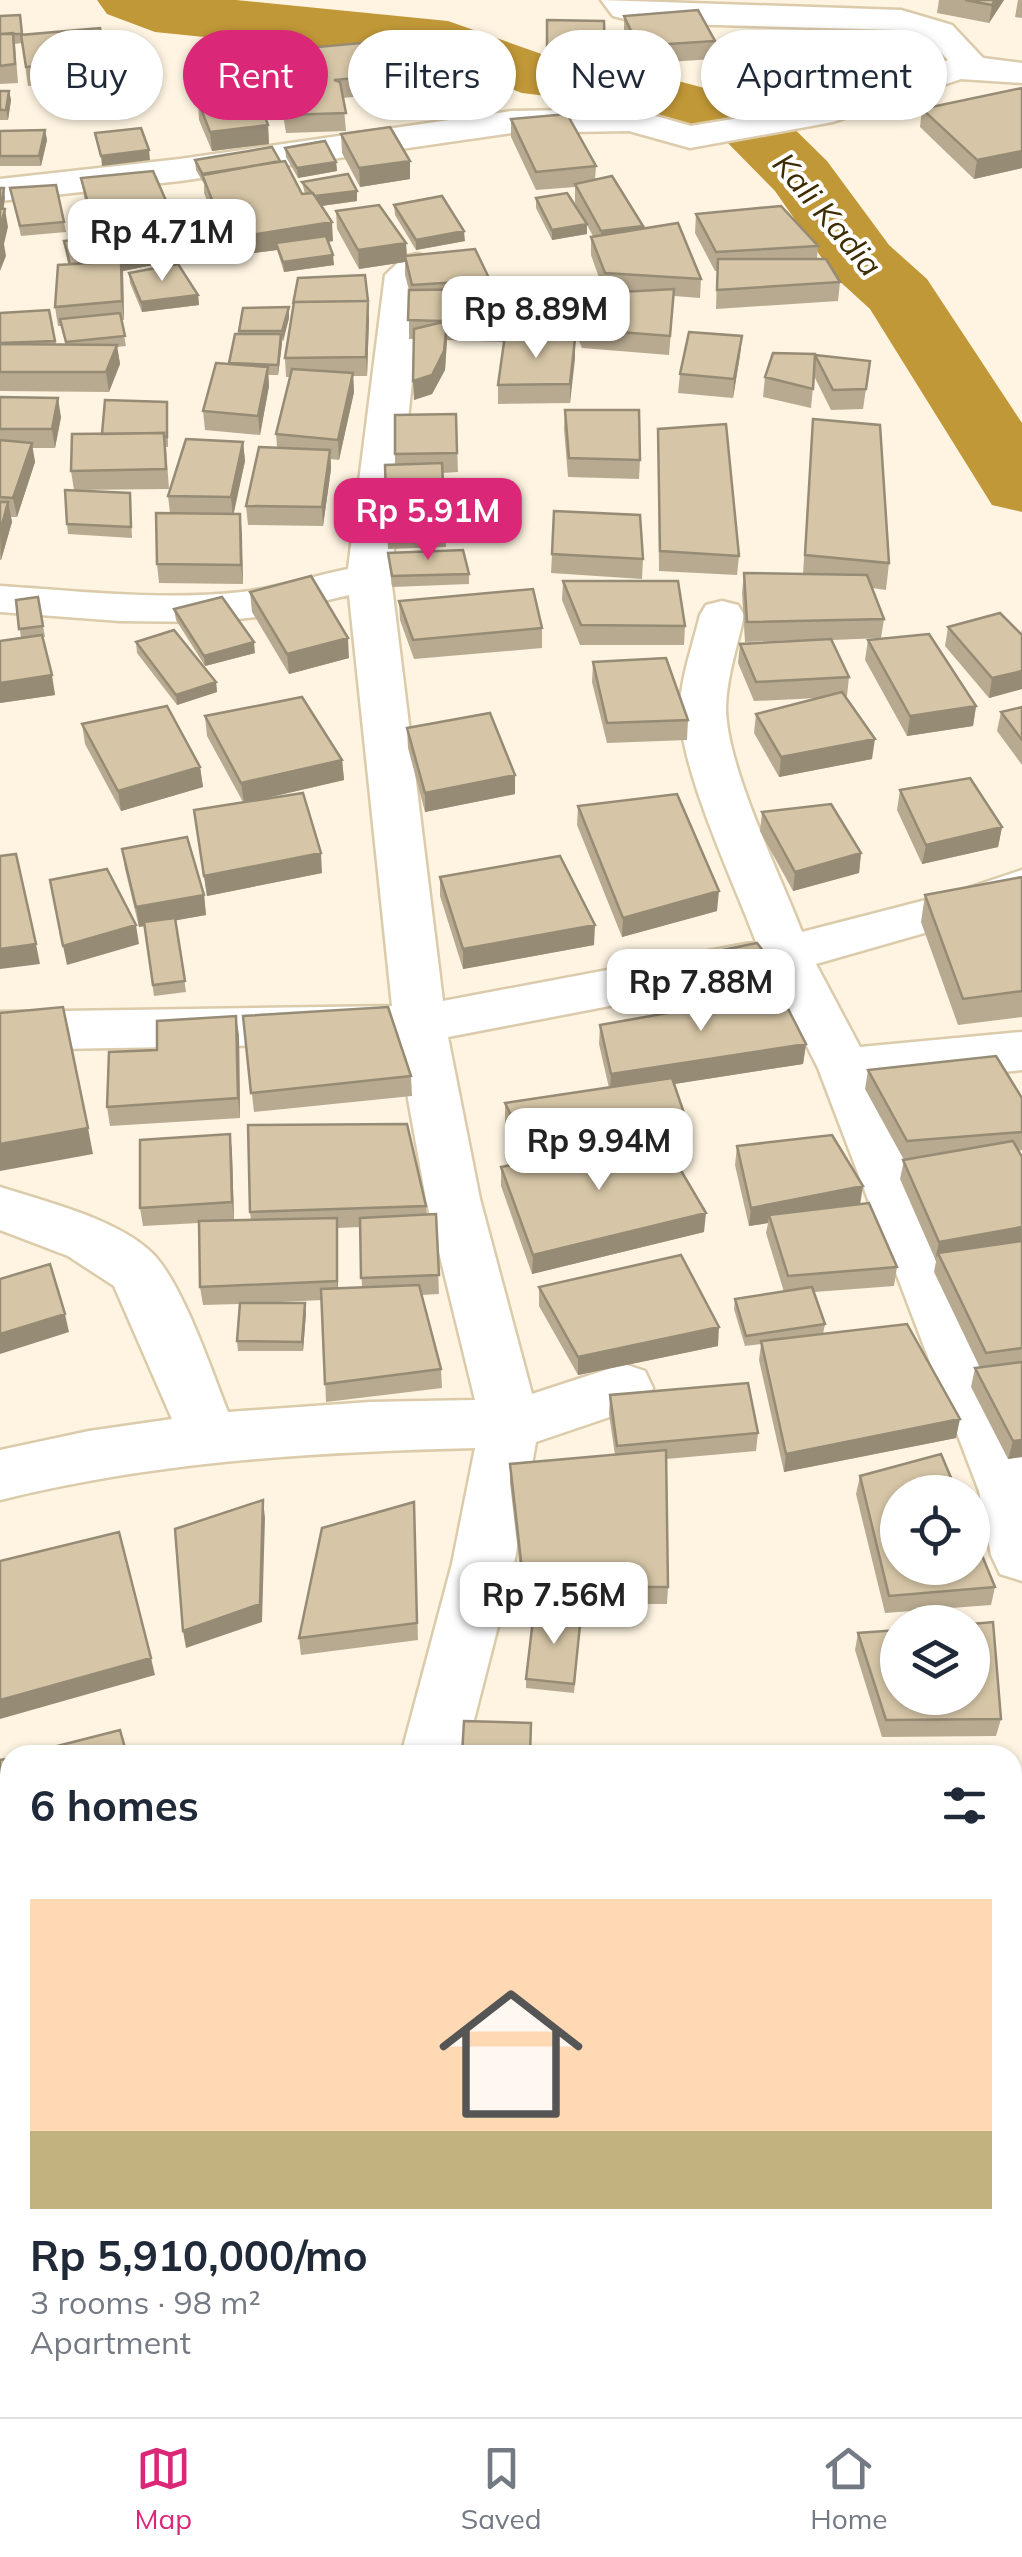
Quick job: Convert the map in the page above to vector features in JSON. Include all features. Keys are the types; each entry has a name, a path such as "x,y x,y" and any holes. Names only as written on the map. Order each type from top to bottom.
{"street":[{"path":"618,0 625,9 642,13 880,10 940,32 973,66"},
{"path":"0,190 180,170 512,122 631,120 690,137 771,124 876,100 938,74 973,66 1022,73"},
{"path":"418,265 404,275 368,578 420,1024 453,1199 510,1422 483,1564 436,1745"},
{"path":"0,599 163,610 238,606 274,602 326,584 368,578"},
{"path":"722,616 708,673 705,732 716,771 786,954 844,1068 1015,1490 1022,1555"},
{"path":"0,1032 420,1024 786,954 1022,888"},
{"path":"844,1068 1022,1051"},
{"path":"0,1208 49,1225 137,1272 210,1441"},
{"path":"0,1475 53,1460 210,1441 370,1426 510,1422 580,1406 624,1388"}],"building":[{"path":"965,0 995,0 992,5"},
{"path":"698,10 709,30 701,30 701,42 681,43 681,30 631,30 624,16"},
{"path":"20,15 22,34 0,34 0,16"},
{"path":"547,20 604,21 604,30 547,30"},
{"path":"13,33 15,64 0,66 0,34"},
{"path":"30,34 30,67 26,67 21,35"},
{"path":"348,44 348,79 334,80 340,82 346,113 328,114 328,46"},
{"path":"1022,88 1022,151 977,160 934,120 947,120 947,104"},
{"path":"0,91 9,91 6,110 0,110"},
{"path":"205,120 266,120 268,125 210,132"},
{"path":"511,120 570,120 596,166 536,172"},
{"path":"390,127 410,161 359,168 341,134"},
{"path":"141,128 149,150 101,156 95,133"},
{"path":"45,130 39,156 0,156 0,131"},
{"path":"325,141 336,162 297,168 285,148"},
{"path":"272,147 280,161 203,175 195,160"},
{"path":"285,161 302,194 313,193 332,222 244,236 219,204 214,205 202,174"},
{"path":"153,171 171,212 94,224 81,178"},
{"path":"348,174 357,191 315,196 302,182"},
{"path":"612,176 643,226 601,231 575,184"},
{"path":"56,185 64,222 20,226 10,188"},
{"path":"567,193 587,224 552,230 536,198"},
{"path":"442,196 464,231 416,240 394,205"},
{"path":"379,205 406,243 358,250 336,211"},
{"path":"781,206 818,246 716,252 696,214"},
{"path":"678,223 701,279 605,273 591,237"},
{"path":"136,228 152,255 117,261 102,235"},
{"path":"102,236 109,262 70,264 64,241"},
{"path":"326,236 333,255 283,262 276,243"},
{"path":"475,249 490,280 412,285 405,256"},
{"path":"718,259 826,259 840,282 717,290"},
{"path":"121,261 122,301 55,307 58,265"},
{"path":"178,264 198,295 141,302 129,273"},
{"path":"365,275 368,301 293,304 298,278"},
{"path":"507,289 510,323 408,320 409,290"},
{"path":"674,289 670,336 582,329 569,295"},
{"path":"368,301 366,357 285,358 294,302"},
{"path":"289,307 282,331 239,331 243,308"},
{"path":"49,310 55,341 0,343 0,313"},
{"path":"120,313 125,336 66,342 60,319"},
{"path":"447,321 444,351 432,375 413,381 414,329"},
{"path":"689,332 742,336 734,379 680,374"},
{"path":"235,334 281,334 278,365 229,363"},
{"path":"505,335 575,339 570,384 498,385"},
{"path":"0,344 117,345 106,372 0,372"},
{"path":"773,353 815,354 813,389 765,377"},
{"path":"815,355 870,361 866,389 833,390"},
{"path":"216,363 268,367 258,416 203,411"},
{"path":"292,369 353,373 338,440 276,434"},
{"path":"0,397 58,398 52,429 0,429"},
{"path":"105,400 167,402 167,437 164,433 102,434"},
{"path":"565,410 639,410 640,460 569,458"},
{"path":"456,414 457,453 395,454 395,415"},
{"path":"813,419 880,425 889,563 805,555"},
{"path":"726,424 739,556 660,551 658,429"},
{"path":"164,433 166,469 71,471 72,434"},
{"path":"186,439 243,442 231,497 168,496"},
{"path":"0,440 32,443 13,498 0,497"},
{"path":"259,447 330,450 322,507 246,506"},
{"path":"442,463 445,527 387,529 385,465"},
{"path":"65,490 130,493 131,527 67,524"},
{"path":"0,502 8,502 0,532"},
{"path":"554,511 640,515 643,559 552,554"},
{"path":"156,513 240,514 241,565 157,564"},
{"path":"463,550 469,574 392,576 388,553"},
{"path":"744,573 867,575 884,619 747,622"},
{"path":"311,576 348,638 287,654 250,592"},
{"path":"563,581 678,581 685,626 581,625"},
{"path":"533,589 542,628 413,640 399,601"},
{"path":"38,597 43,626 19,629 16,600"},
{"path":"222,597 254,642 204,656 174,609"},
{"path":"1000,613 1022,635 1022,671 992,678 948,627"},
{"path":"174,630 216,682 176,695 136,642"},
{"path":"929,634 976,706 910,716 868,640"},
{"path":"42,635 52,675 0,683 0,641"},
{"path":"831,639 849,677 756,682 740,644"},
{"path":"666,658 688,720 607,723 593,662"},
{"path":"842,692 875,739 781,757 756,714"},
{"path":"302,697 342,760 241,783 205,716"},
{"path":"167,706 200,767 118,791 82,724"},
{"path":"1022,707 1022,740 1001,712"},
{"path":"490,713 515,775 425,793 407,728"},
{"path":"970,778 1002,827 926,845 900,790"},
{"path":"303,793 321,853 204,876 194,810"},
{"path":"677,794 719,891 623,918 578,806"},
{"path":"831,804 861,853 795,872 762,812"},
{"path":"187,837 204,895 136,907 122,849"},
{"path":"16,854 36,944 0,949 0,856"},
{"path":"560,856 595,925 463,949 440,877"},
{"path":"107,869 136,925 63,946 50,880"},
{"path":"1022,877 1022,991 963,999 925,895"},
{"path":"175,918 185,981 153,985 144,922"},
{"path":"757,943 783,977 684,1002 658,963"},
{"path":"780,993 806,1044 611,1074 600,1025"},
{"path":"63,1007 88,1128 0,1144 0,1013"},
{"path":"388,1007 411,1076 251,1093 243,1016"},
{"path":"236,1016 238,1098 107,1107 109,1052 157,1050 157,1021"},
{"path":"996,1056 1022,1098 1022,1132 907,1141 868,1070"},
{"path":"672,1078 685,1116 524,1141 505,1103"},
{"path":"407,1124 426,1206 250,1212 248,1125"},
{"path":"230,1134 232,1202 140,1208 140,1140"},
{"path":"660,1135 706,1213 533,1255 501,1167"},
{"path":"832,1135 863,1186 751,1208 737,1146"},
{"path":"1013,1141 1022,1157 1022,1227 939,1242 903,1160"},
{"path":"869,1203 897,1267 788,1276 769,1215"},
{"path":"436,1214 439,1275 361,1278 360,1218"},
{"path":"337,1218 337,1281 200,1287 199,1221"},
{"path":"1022,1241 1022,1348 986,1353 938,1253"},
{"path":"681,1255 719,1327 578,1357 539,1287"},
{"path":"50,1264 65,1314 0,1334 0,1279"},
{"path":"419,1285 441,1369 325,1384 321,1289"},
{"path":"812,1287 825,1324 746,1336 735,1299"},
{"path":"240,1303 305,1303 302,1342 237,1341"},
{"path":"907,1324 960,1419 786,1454 761,1341"},
{"path":"1022,1362 1022,1440 1013,1441 975,1368"},
{"path":"748,1383 758,1433 617,1446 610,1395"},
{"path":"666,1450 668,1587 524,1587 510,1464"},
{"path":"941,1454 950,1475 880,1475 880,1559 860,1476"},
{"path":"263,1500 260,1604 183,1631 175,1529"},
{"path":"414,1502 417,1623 299,1638 322,1528"},
{"path":"119,1532 151,1658 0,1700 0,1561"},
{"path":"990,1575 995,1587 889,1596 886,1585 990,1585"},
{"path":"534,1611 581,1615 574,1684 526,1679"},
{"path":"993,1622 1001,1719 886,1720 884,1715 990,1715"},
{"path":"880,1631 880,1701 858,1633"},
{"path":"464,1721 531,1723 530,1745 463,1745"},
{"path":"120,1730 124,1745 61,1745"}],"waterway":[{"name":"Kali Kadia","path":"130,0 155,12 448,41 487,59 546,78 607,83 746,121 801,176 862,261 900,295 1022,487"}]}
